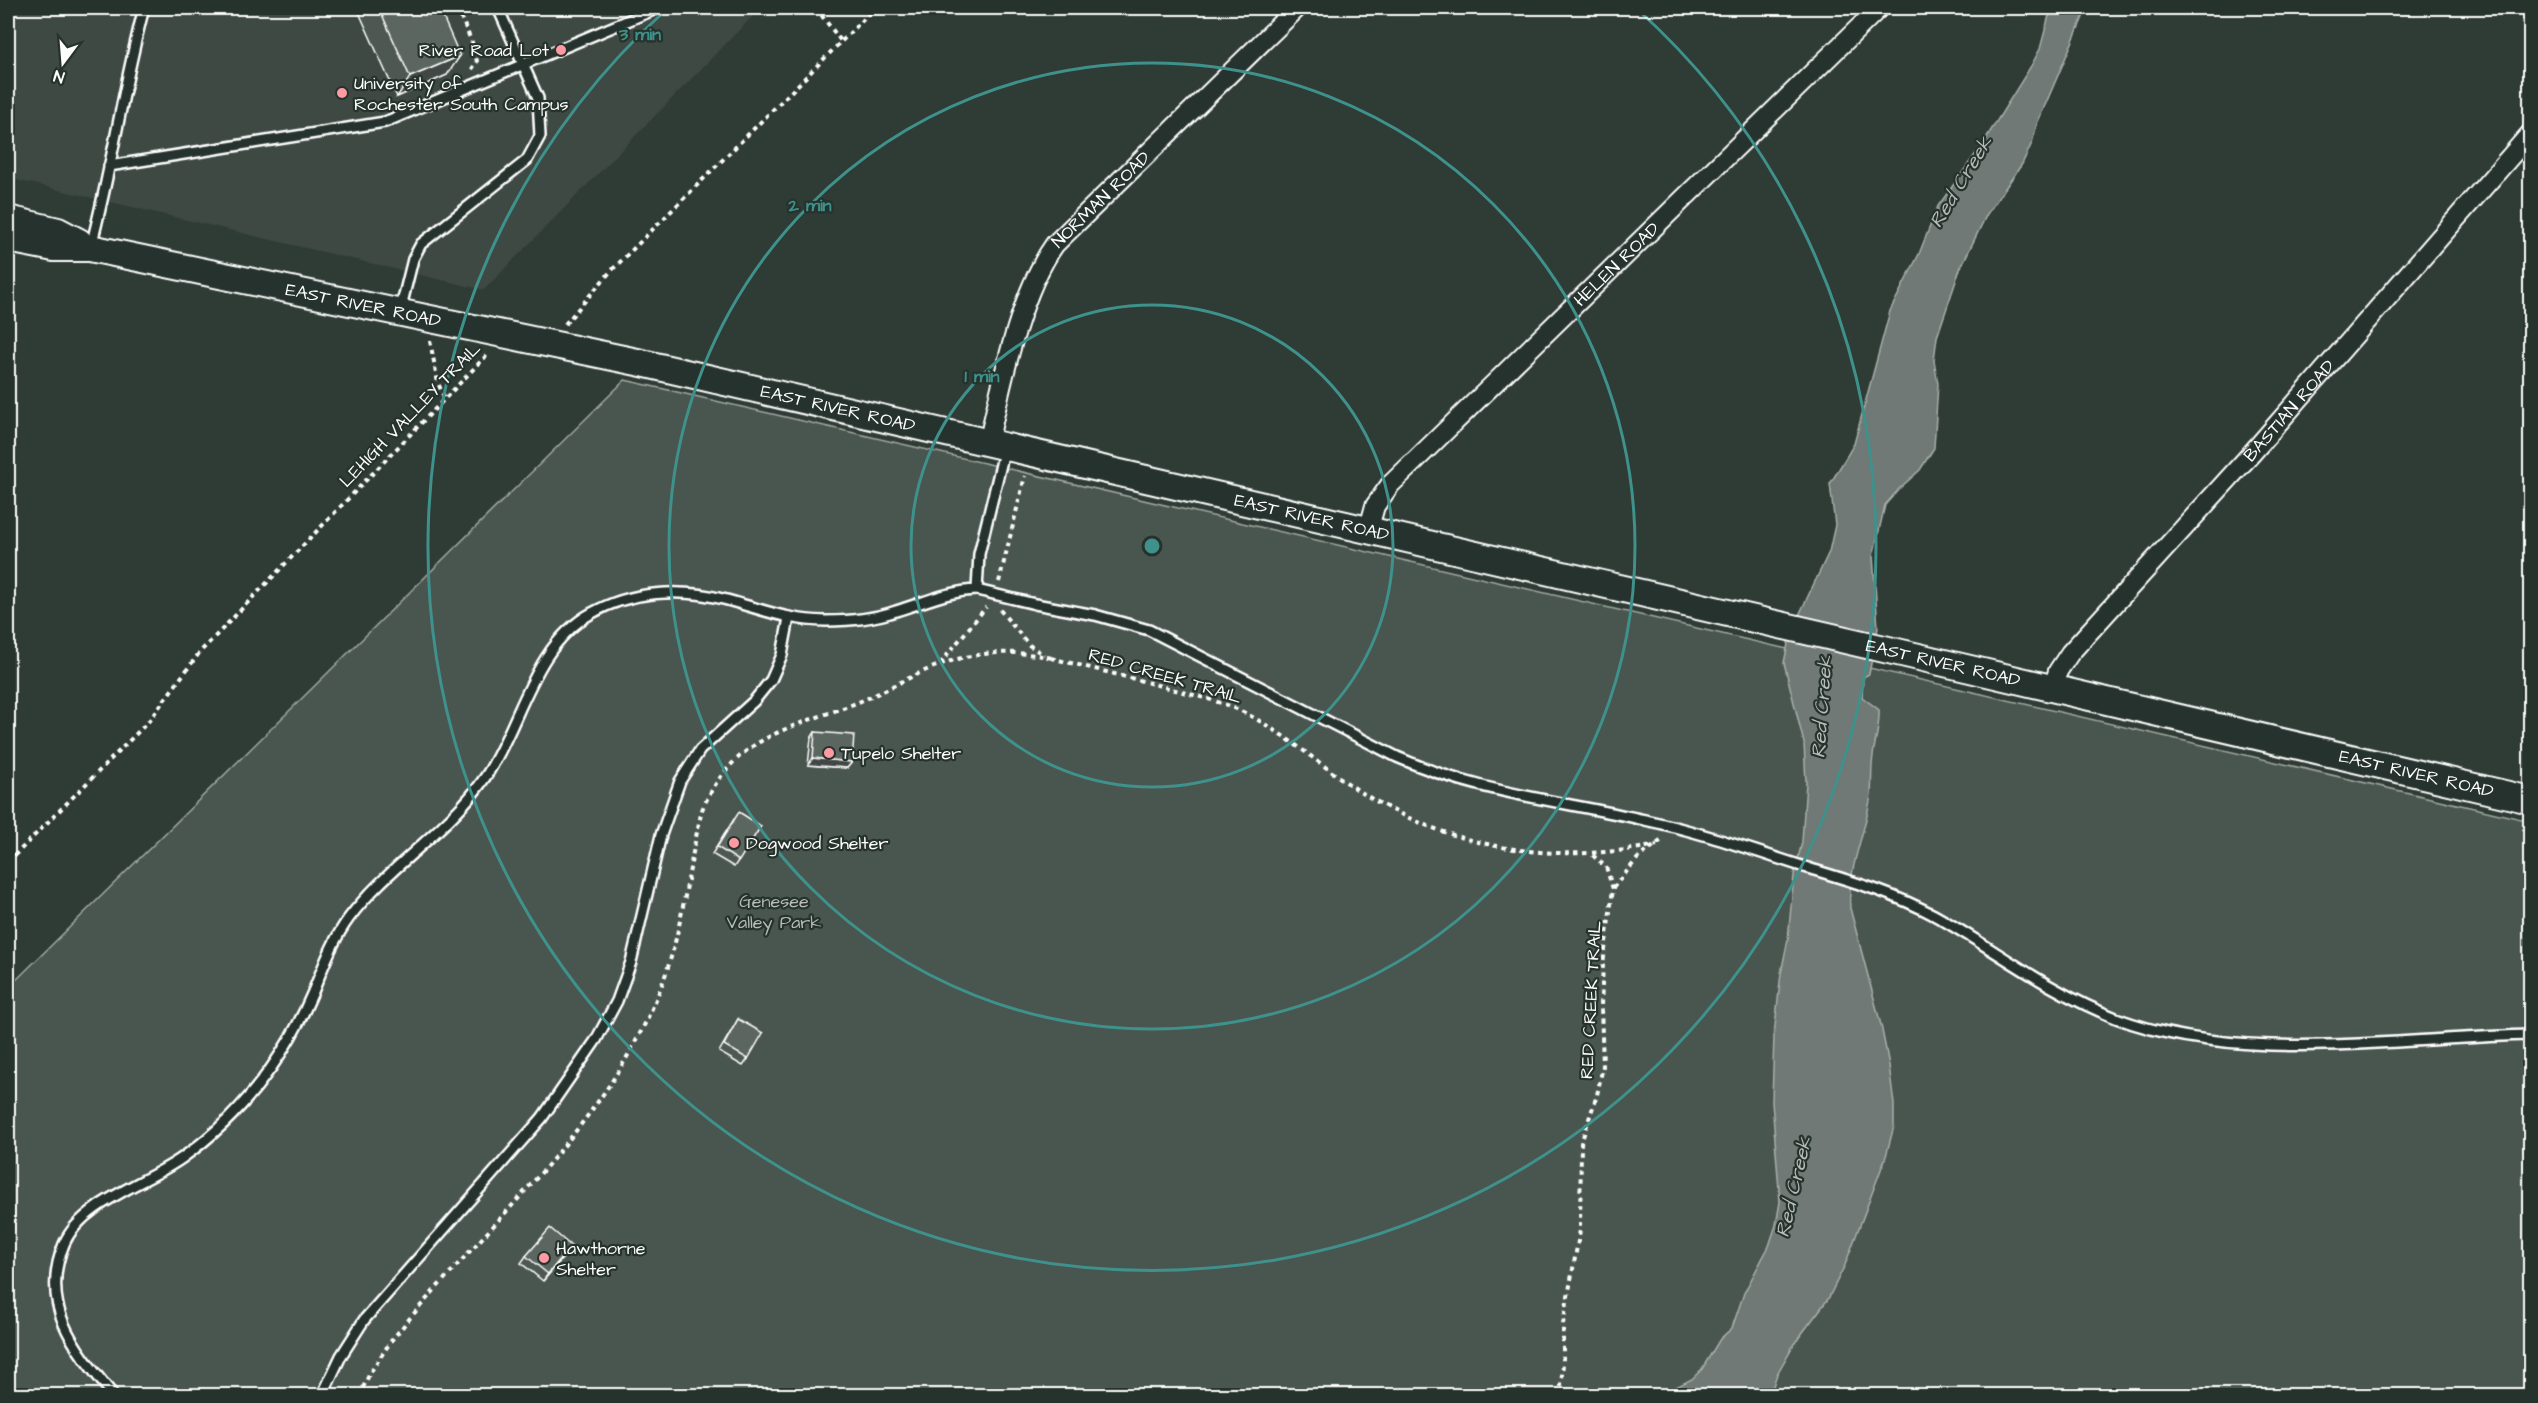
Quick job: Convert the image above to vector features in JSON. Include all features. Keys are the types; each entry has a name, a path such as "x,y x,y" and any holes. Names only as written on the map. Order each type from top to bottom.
{"street":[{"name":"NORMAN ROAD","path":"997,446 1028,297 1036,276 1051,250 1066,232 1297,8"},
{"name":"HELEN ROAD","path":"1368,531 1375,506 1390,485 1879,8"},
{"name":"BASTIAN ROAD","path":"2053,688 2058,671 2070,653 2252,453 2530,134"},
{"name":"EAST RIVER ROAD","path":"8,219 58,231 90,248"},
{"name":"EAST RIVER ROAD","path":"8,239 54,248 90,248 642,363 1757,619 2530,800"}],"lane":[{"path":"90,248 110,166 129,64 144,8"},
{"path":"400,311 412,260 420,244 527,160 540,136 538,98 498,8"},
{"path":"110,166 385,122 658,8"},
{"path":"977,590 979,554 997,446"},
{"path":"114,1395 78,1352 60,1317 56,1278 64,1243 74,1227 87,1215 158,1174 201,1143 255,1088 271,1068 299,1022 329,952 349,919 376,888 474,794 505,744 541,665 553,646 587,615 608,605 653,594 699,594 789,618 829,621 873,617 945,594 977,590 1114,619 1149,630 1397,757 1438,774 1503,793 1668,825 1866,885 1935,916 2076,1000 2141,1026 2195,1037 2266,1044 2344,1044 2530,1035"},
{"path":"322,1395 340,1356 364,1320 542,1118 596,1040 617,1001 631,962 661,835 680,781 700,750 754,701 771,680 782,655 789,618"}],"path":[{"path":"457,8 474,47 477,62 468,76"},
{"path":"816,8 841,41"},
{"path":"550,343 611,271 875,8"},
{"path":"425,316 438,383 444,397"},
{"name":"LEHIGH VALLEY TRAIL","path":"8,862 148,723 161,701 200,652 444,397 497,345"},
{"path":"939,664 996,594 1025,476"},
{"name":"RED CREEK TRAIL","path":"996,594 998,607 1016,631 1029,645 1052,658 1166,687 1242,711 1364,793 1398,813 1449,835 1499,847 1590,853 1657,845"},
{"path":"359,1395 370,1372 404,1325 554,1158 584,1120 637,1038 659,993 680,931 702,810 708,795 738,757 763,741 863,700 939,664 969,656 1011,652 1052,658"},
{"path":"1613,889 1638,858 1663,840 1668,825"},
{"path":"1590,853 1606,867 1613,889"},
{"name":"RED CREEK TRAIL","path":"1560,1395 1563,1324 1580,1230 1581,1143 1597,1095 1603,1066 1601,1005 1603,965 1613,889"}],"shaded area":[{"name":"University of Rochester South Campus","path":"8,8 761,8 484,290 8,178"}],"green space":[{"name":"Genesee Valley Park","path":"625,380 2530,821 2530,1395 8,1396 8,988"}],"water":[{"name":"Red Creek","path":"2051,8 2087,8 2022,164 1987,214 1960,269 1937,337 1934,360 1938,384 1934,448 1920,470 1885,505 1873,556 1878,628 1869,674 1863,677 1862,697 1879,710 1879,722 1872,761 1869,808 1851,879 1850,908 1881,1025 1889,1065 1894,1126 1886,1156 1845,1265 1828,1299 1794,1344 1777,1374 1770,1395 1666,1396 1672,1389 1692,1379 1702,1369 1720,1339 1732,1328 1744,1293 1769,1246 1776,1225 1780,1202 1772,1102 1774,1035 1781,973 1788,939 1794,875 1802,842 1806,782 1804,743 1784,663 1790,634 1829,552 1835,525 1830,484 1854,444 1890,311 1919,254 1938,206 1980,148 2031,66 2040,49"}],"building":[{"path":"379,8 439,8 460,56 410,77"},
{"name":"Tupelo Shelter","path":"815,732 854,735 852,762 813,758"},
{"name":"Dogwood Shelter","path":"739,812 761,826 739,861 717,847"},
{"path":"738,1019 763,1033 748,1059 724,1045"},
{"name":"Hawthorne Shelter","path":"550,1228 571,1246 548,1274 526,1256"}],"place":[{"name":"River Road Lot","path":"561,50"},
{"name":"University of Rochester South Campus","path":"342,93"},
{"name":"Tupelo Shelter","path":"829,753"},
{"name":"Dogwood Shelter","path":"734,843"},
{"name":"Hawthorne Shelter","path":"544,1258"}]}
